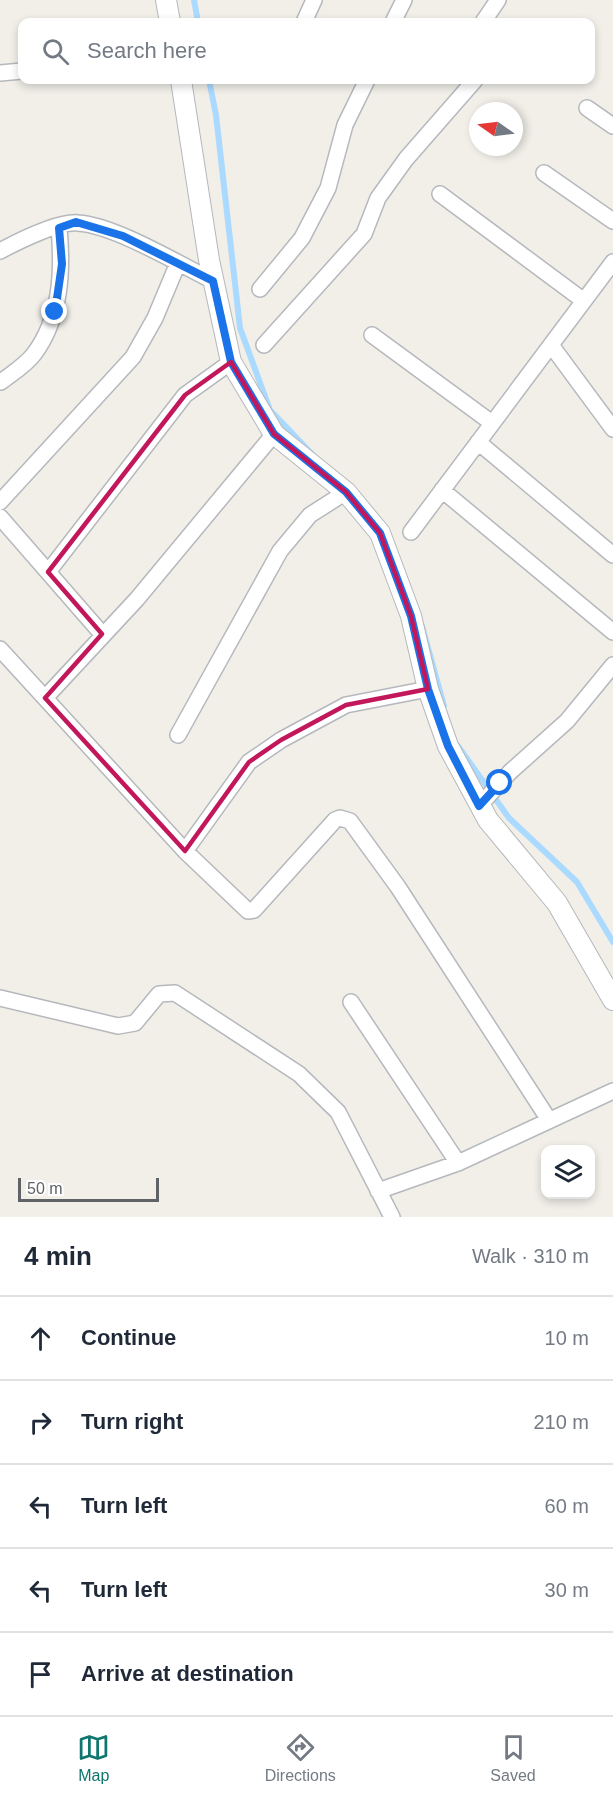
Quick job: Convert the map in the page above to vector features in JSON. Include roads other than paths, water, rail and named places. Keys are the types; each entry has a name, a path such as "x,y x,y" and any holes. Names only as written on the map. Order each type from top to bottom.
{"street":[{"path":"166,0 169,18"},
{"path":"306,18 314,0"},
{"path":"395,18 404,0"},
{"path":"486,18 498,0"},
{"path":"0,73 18,71"},
{"path":"182,84 213,281 231,362 274,434 346,492 380,533 411,616 428,689 448,746 481,804 557,903 613,1000"},
{"path":"260,289 303,238 328,188 345,125 365,84"},
{"path":"264,345 364,234 383,190 406,159 472,84"},
{"path":"587,108 613,126"},
{"path":"544,173 613,221"},
{"path":"440,194 584,301"},
{"path":"0,251 25,237 76,222 123,236 213,281"},
{"path":"1,382 33,355 55,312 62,264 59,228"},
{"path":"411,532 613,262"},
{"path":"0,502 133,357 155,318 178,263"},
{"path":"372,335 492,423"},
{"path":"551,345 613,429"},
{"path":"48,572 185,395 231,362"},
{"path":"45,698 137,598 274,434"},
{"path":"478,442 613,555"},
{"path":"442,490 613,632"},
{"path":"178,735 280,552 310,515 346,492"},
{"path":"0,517 102,634"},
{"path":"0,649 185,851 248,911 254,910 335,820 340,818 350,821 398,887 549,1120"},
{"path":"481,804 500,783 567,721 613,665"},
{"path":"185,851 249,762 281,740 346,705 428,689"},
{"path":"0,998 118,1026 135,1023 159,994 174,993 299,1074 338,1112 391,1217"},
{"path":"351,1002 458,1163"},
{"path":"378,1191 458,1163 613,1091"}],"waterway":[{"path":"194,0 197,18"},
{"path":"210,84 216,115 240,328 270,410 312,454"},
{"path":"422,626 444,706"},
{"path":"458,746 509,818 577,882 613,942"}]}
